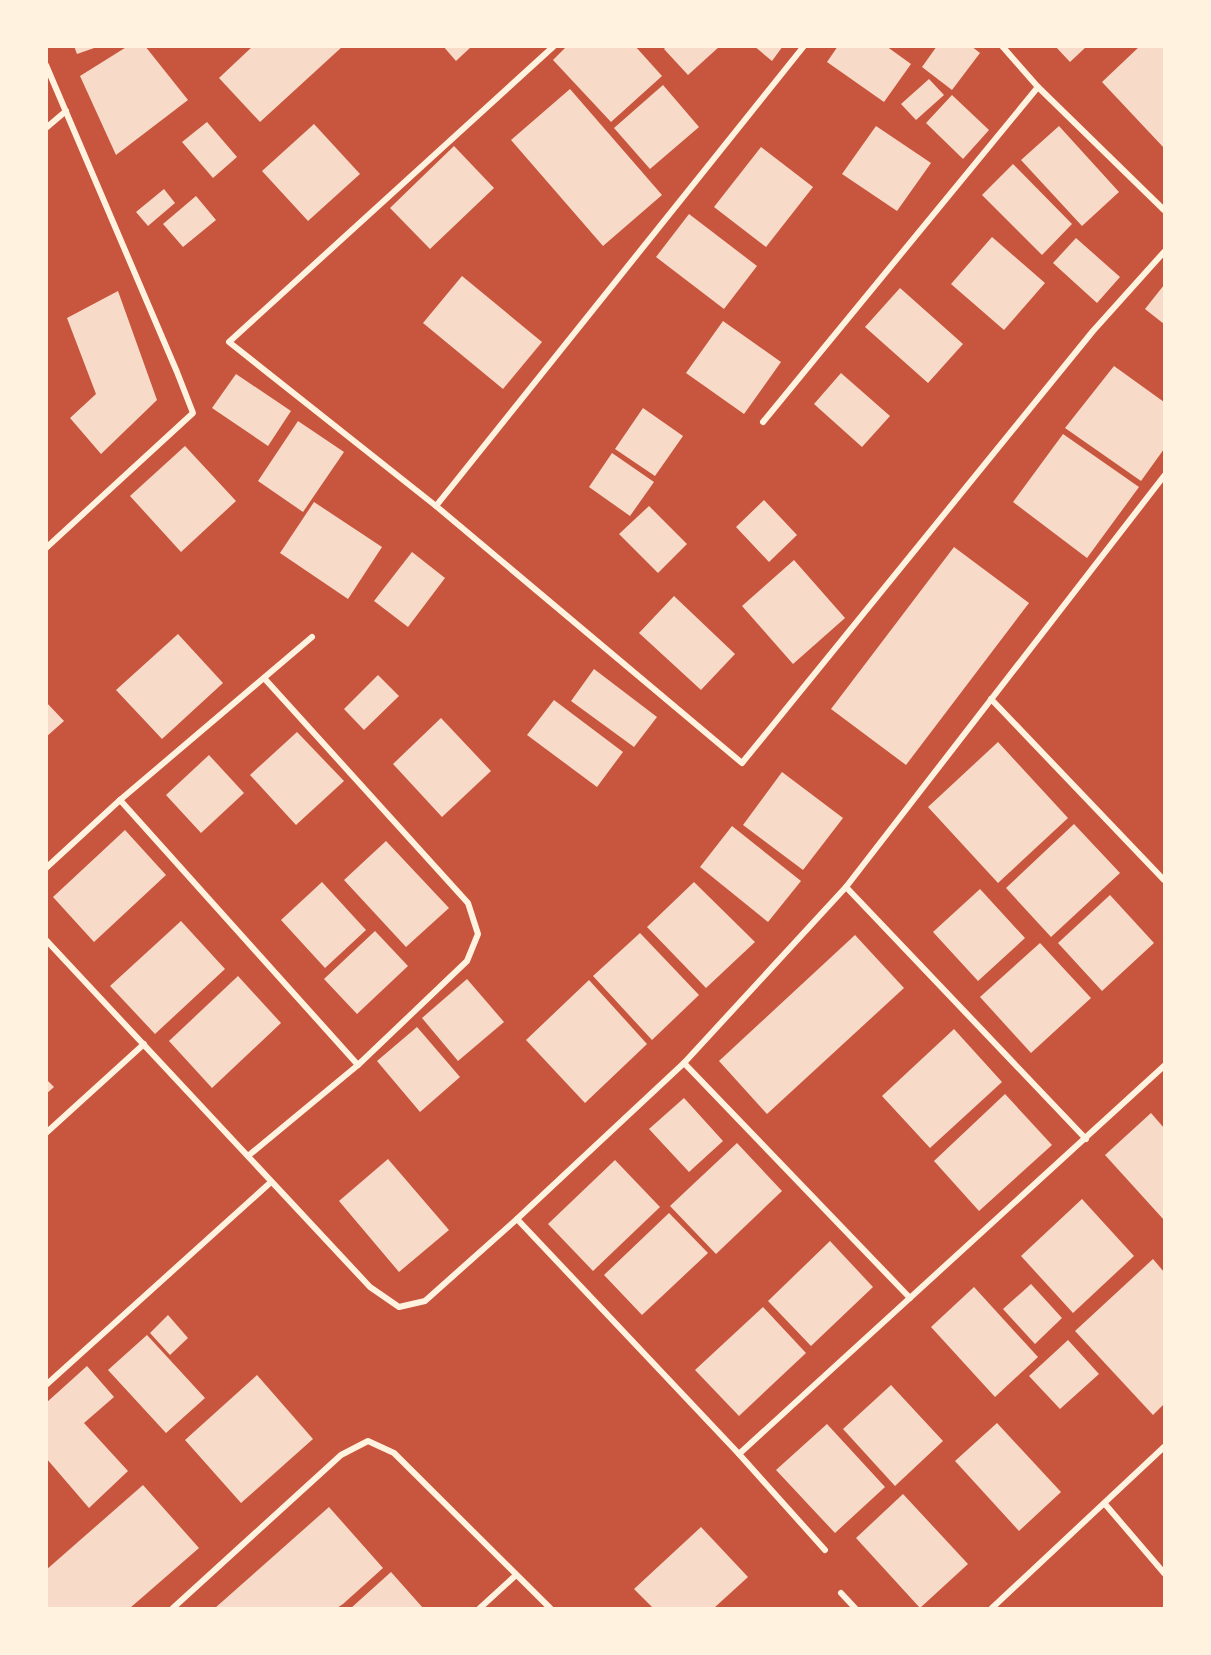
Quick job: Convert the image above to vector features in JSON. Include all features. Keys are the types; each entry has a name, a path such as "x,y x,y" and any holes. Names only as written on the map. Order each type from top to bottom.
{"street":[{"path":"554,46 229,342 436,506 742,763 1093,331 1164,252"},
{"path":"436,506 804,46"},
{"path":"1002,46 1038,87 1164,210"},
{"path":"46,65 193,413 46,548"},
{"path":"763,422 1038,87"},
{"path":"46,128 66,111"},
{"path":"46,940 370,1287 399,1307 425,1301 517,1220 684,1063 846,887 1164,476"},
{"path":"46,868 120,800 312,637"},
{"path":"248,1156 358,1065 467,961 478,934 468,903 264,678"},
{"path":"991,699 1164,880"},
{"path":"120,800 358,1065"},
{"path":"846,887 1086,1139"},
{"path":"46,1133 144,1044"},
{"path":"684,1063 910,1298"},
{"path":"739,1454 1164,1066"},
{"path":"46,1385 271,1182"},
{"path":"517,1220 739,1454 825,1550"},
{"path":"173,1608 341,1455 368,1441 394,1453 550,1608"},
{"path":"992,1608 1164,1447"},
{"path":"1105,1504 1164,1573"},
{"path":"480,1608 516,1575"},
{"path":"841,1593 855,1608"}],"building":[{"path":"74,46 96,46 97,47 77,54"},
{"path":"128,46 145,46 188,100 116,155 80,76"},
{"path":"253,46 343,46 260,122 219,78"},
{"path":"443,46 472,46 456,61"},
{"path":"567,46 635,46 662,76 611,122 553,60"},
{"path":"667,46 720,46 688,75 664,49"},
{"path":"754,46 783,46 772,61"},
{"path":"838,46 886,46 911,64 884,102 827,62"},
{"path":"937,46 971,46 980,53 952,90 922,67"},
{"path":"1055,46 1087,46 1070,62"},
{"path":"1140,46 1164,47 1164,148 1102,82"},
{"path":"929,79 944,95 916,120 901,104"},
{"path":"663,85 699,127 650,169 614,128"},
{"path":"570,89 662,195 603,246 511,140"},
{"path":"952,95 989,130 963,159 926,123"},
{"path":"207,122 237,157 213,178 182,142"},
{"path":"314,124 360,174 308,221 262,171"},
{"path":"876,126 931,163 897,211 842,174"},
{"path":"1059,126 1119,192 1082,226 1021,160"},
{"path":"454,146 494,188 430,249 390,208"},
{"path":"761,147 813,187 766,247 714,207"},
{"path":"1013,164 1072,224 1042,255 982,195"},
{"path":"164,189 175,203 148,226 136,212"},
{"path":"196,196 216,220 183,247 163,224"},
{"path":"689,214 757,266 724,309 656,257"},
{"path":"992,237 1045,283 1004,330 951,284"},
{"path":"1076,238 1120,277 1097,303 1053,263"},
{"path":"462,276 542,342 503,389 423,323"},
{"path":"1164,285 1164,324 1145,309"},
{"path":"900,288 963,344 928,383 865,327"},
{"path":"118,291 157,400 101,454 70,418 96,394 67,318"},
{"path":"723,321 781,362 744,414 686,373"},
{"path":"1114,366 1164,402 1164,449 1141,481 1065,428"},
{"path":"841,373 890,416 862,447 814,404"},
{"path":"236,374 291,411 268,446 212,408"},
{"path":"643,408 683,436 655,476 615,449"},
{"path":"298,421 344,452 303,512 258,481"},
{"path":"1063,434 1139,487 1087,558 1013,502"},
{"path":"185,446 236,501 181,552 130,496"},
{"path":"612,453 654,482 630,516 589,487"},
{"path":"764,500 797,535 769,562 736,527"},
{"path":"314,502 382,547 348,599 280,553"},
{"path":"649,506 687,544 658,573 619,534"},
{"path":"954,547 1029,603 906,765 831,709"},
{"path":"412,552 445,578 408,627 374,601"},
{"path":"794,560 845,618 793,664 742,606"},
{"path":"674,596 735,654 701,690 639,633"},
{"path":"178,634 223,683 162,739 116,690"},
{"path":"594,669 657,717 634,747 571,701"},
{"path":"378,675 399,696 364,730 344,709"},
{"path":"554,700 623,752 597,787 527,735"},
{"path":"46,702 64,721 46,737"},
{"path":"441,718 491,771 442,817 393,764"},
{"path":"297,732 344,781 296,825 250,775"},
{"path":"998,742 1068,818 998,883 928,807"},
{"path":"209,755 244,793 201,833 166,795"},
{"path":"782,772 843,818 803,870 743,825"},
{"path":"1074,824 1120,873 1051,937 1006,888"},
{"path":"732,826 801,881 768,922 700,867"},
{"path":"125,830 166,875 94,942 53,897"},
{"path":"386,841 449,908 406,947 344,880"},
{"path":"322,882 366,930 325,968 281,920"},
{"path":"694,882 755,942 706,988 647,927"},
{"path":"980,889 1025,938 978,981 933,932"},
{"path":"1110,895 1154,943 1102,991 1058,943"},
{"path":"181,921 225,969 155,1034 110,986"},
{"path":"375,931 408,966 357,1014 324,979"},
{"path":"640,933 699,995 652,1040 593,976"},
{"path":"855,935 904,988 767,1114 719,1061"},
{"path":"1040,943 1091,998 1031,1053 980,997"},
{"path":"238,976 281,1023 212,1088 169,1041"},
{"path":"467,979 504,1022 458,1061 422,1018"},
{"path":"589,980 647,1044 585,1103 526,1040"},
{"path":"417,1027 460,1077 420,1112 377,1061"},
{"path":"954,1029 1002,1082 930,1148 882,1096"},
{"path":"46,1079 54,1087 46,1094"},
{"path":"1005,1094 1052,1145 979,1211 934,1161"},
{"path":"684,1098 723,1141 689,1172 649,1129"},
{"path":"1151,1113 1164,1128 1164,1220 1105,1155"},
{"path":"737,1143 782,1191 716,1254 670,1206"},
{"path":"388,1159 449,1230 399,1272 339,1201"},
{"path":"615,1160 660,1207 593,1271 548,1224"},
{"path":"1082,1199 1134,1256 1073,1313 1021,1256"},
{"path":"669,1213 708,1253 642,1315 604,1275"},
{"path":"830,1241 873,1287 811,1346 768,1301"},
{"path":"1153,1259 1164,1272 1164,1404 1153,1415 1075,1331"},
{"path":"1031,1284 1062,1318 1035,1344 1003,1309"},
{"path":"974,1287 1038,1357 995,1397 931,1327"},
{"path":"763,1307 806,1353 739,1416 695,1370"},
{"path":"168,1315 188,1338 170,1355 150,1333"},
{"path":"147,1335 205,1398 166,1433 108,1370"},
{"path":"1068,1340 1099,1374 1060,1409 1029,1376"},
{"path":"87,1366 114,1397 84,1423 128,1471 89,1508 46,1458 46,1403"},
{"path":"257,1375 313,1439 241,1503 185,1440"},
{"path":"891,1385 943,1441 895,1486 843,1429"},
{"path":"997,1423 1061,1492 1019,1531 955,1461"},
{"path":"827,1424 885,1487 835,1533 776,1470"},
{"path":"143,1485 199,1548 130,1608 46,1608 46,1570"},
{"path":"903,1494 968,1564 920,1608 856,1538"},
{"path":"329,1507 383,1568 343,1604 337,1608 215,1608"},
{"path":"701,1527 748,1577 714,1608 653,1608 634,1589"},
{"path":"391,1572 423,1608 351,1608"}]}
